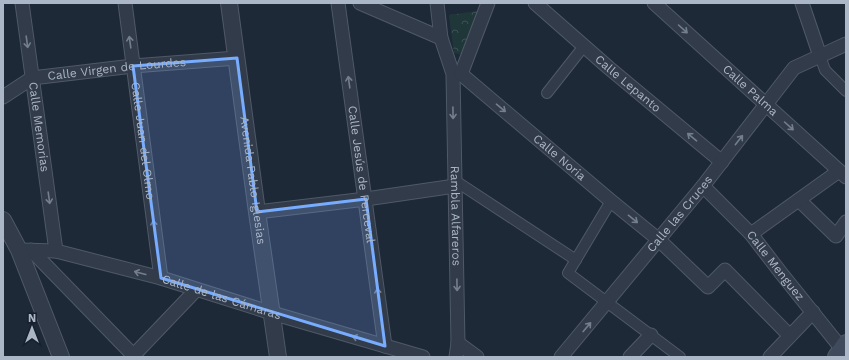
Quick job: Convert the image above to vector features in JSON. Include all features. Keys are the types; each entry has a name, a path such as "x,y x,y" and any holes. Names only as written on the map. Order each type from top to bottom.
{"street":[{"name":"Calle Memorias","path":"22,3 56,251"},
{"name":"Calle Juan del Olmo","path":"125,3 161,278"},
{"name":"Avenida Pablo Iglesias","path":"229,3 278,357"},
{"name":"Calle Jesús de Perceval","path":"338,3 385,346"},
{"path":"360,3 441,38"},
{"path":"437,3 441,38 457,74"},
{"path":"457,74 488,3"},
{"name":"Calle Lepanto","path":"535,3 722,162"},
{"name":"Calle Palma","path":"654,3 843,174"},
{"path":"802,3 825,70 846,91"},
{"name":"Calle las Cruces","path":"561,357 703,186 814,41"},
{"name":"Calle las Cruces","path":"794,68 846,44"},
{"path":"548,93 584,46"},
{"name":"Calle Virgen de Lourdes","path":"3,97 32,78 133,66 237,58"},
{"name":"Rambla Alfareros","path":"456,357 458,343 455,183 457,74"},
{"name":"Calle Noria","path":"457,74 659,240 708,287 725,270 790,336"},
{"path":"751,234 799,200 843,174"},
{"path":"257,212 366,199 455,183 576,260"},
{"name":"Calle Menguez","path":"703,186 751,234 780,273 843,351"},
{"path":"799,200 836,236 846,222"},
{"path":"611,201 568,273 680,357"},
{"path":"3,220 25,250 134,357 196,290"},
{"path":"25,250 61,357"},
{"name":"Calle de las Cámaras","path":"25,250 56,251 161,278 272,313 423,357"},
{"path":"770,357 813,312"},
{"path":"630,357 652,335"},
{"path":"458,343 477,357"}],"highlighted area":[{"path":"237,58 257,212 366,199 385,346 161,278 133,66"}],"green space":[{"path":"478,11 461,54 454,53 449,15"}]}
